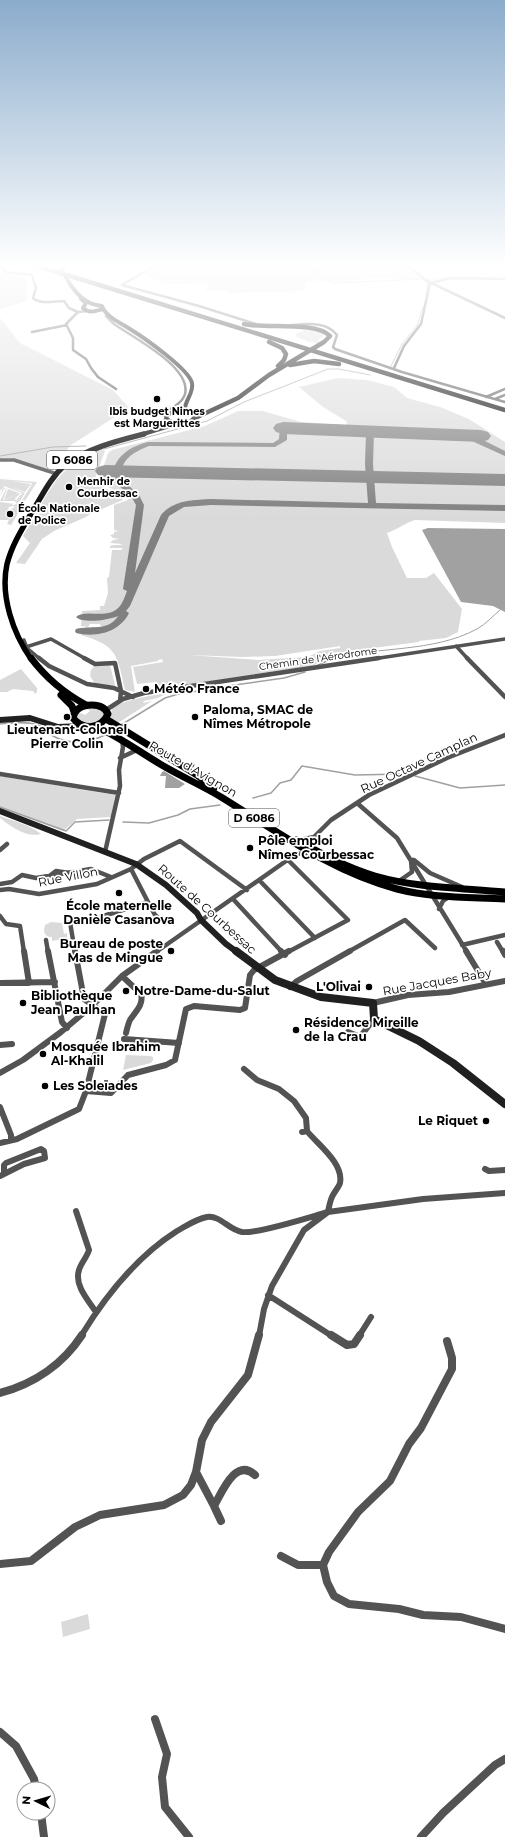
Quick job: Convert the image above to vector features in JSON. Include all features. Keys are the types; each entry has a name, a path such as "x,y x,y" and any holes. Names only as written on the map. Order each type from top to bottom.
{"highway":[{"path":"195,418 238,398 283,362 286,357 285,352 281,349"},
{"path":"305,349 505,409"},
{"path":"190,412 199,413 208,410 311,349"},
{"path":"315,349 505,409"},
{"path":"260,379 293,364 318,361 339,364 409,381"}],"main road":[{"path":"154,349 184,373 189,383 189,392 179,410 176,412"},
{"path":"156,349 185,370 193,386 192,394 185,406 185,410 190,412 195,418 188,423 176,424 167,418 169,414 176,412 190,412"},
{"name":"D 6086","path":"0,574 3,562 12,541 38,496 54,473 68,459 82,451 106,441 156,427 164,423 167,418"},
{"name":"D 6086","path":"86,705 68,696 52,683 36,666 16,638 10,625 5,607 3,581 6,563 19,535 44,492 55,475 65,466 80,456 103,446 176,424"},
{"path":"6,627 20,653 44,680 72,706 74,715 76,723 82,726 95,726 106,719 108,714 106,710 99,705 86,705 74,715"},
{"name":"Route d'Avignon","path":"106,719 197,776 222,794 318,852 374,876 399,881 505,892"},
{"name":"Route d'Avignon","path":"95,726 122,740 172,771 205,788 308,853 339,869 364,879 398,889 451,896 505,899"}],"street":[{"path":"73,349 87,360 87,364 93,371 116,389"},
{"path":"150,349 169,363 183,377 185,386 184,395 174,407 162,414 167,418"},
{"path":"336,349 409,374 505,402"},
{"path":"394,368 403,349"},
{"path":"486,397 505,389"},
{"path":"494,399 505,395"},
{"path":"0,460 14,460 54,473"},
{"path":"26,646 52,639 95,664 114,663 121,691 120,701"},
{"name":"Chemin de l'Aérodrome","path":"99,705 114,703 133,697 215,682 505,639"},
{"path":"24,640 26,646 45,663 60,671 87,684 114,688 133,697"},
{"path":"456,646 505,696"},
{"name":"Chemin de l'Aérodrome","path":"106,710 114,703"},
{"path":"0,720 39,717 59,725 68,722 74,715"},
{"path":"0,720 30,718 43,721 56,727 82,726"},
{"name":"Rue Octave Camplan","path":"304,839 314,837 331,820 369,795 425,768 505,735"},
{"path":"104,852 118,793 120,758 123,747 122,740"},
{"path":"120,758 137,750"},
{"path":"0,774 118,793"},
{"path":"356,803 397,838 486,984"},
{"name":"Route de Courbessac","path":"0,811 104,852 166,885 197,913 201,920 226,944 257,969 275,980 290,987 321,997 363,1004 373,1003"},
{"name":"Rue Villon","path":"0,890 9,889 39,894 97,884 134,867 169,845 180,841 247,890"},
{"path":"0,850 7,844"},
{"path":"0,1073 23,1060 67,1028 94,1005 122,976 201,920 260,881 296,854 308,853"},
{"path":"86,1091 110,1093 128,1075 145,1069 171,1065 176,1060 186,1009 194,1006 240,1010 245,1008 250,975 257,969 348,920 288,860"},
{"path":"399,881 412,872 411,860"},
{"path":"411,860 414,860 436,876 464,888"},
{"path":"134,867 148,902 155,915 165,923"},
{"path":"0,884 12,882 22,875 36,878 48,877 91,869 111,877"},
{"path":"260,881 315,938"},
{"path":"440,910 443,901 451,896"},
{"path":"233,899 285,955"},
{"path":"0,1144 17,1139 79,1109 86,1091 105,1014 84,999 70,922 97,918 148,902"},
{"path":"0,916 6,924 20,926 29,983"},
{"path":"290,987 297,981 405,920 435,948"},
{"path":"462,945 505,935"},
{"path":"46,940 62,1022 67,1028"},
{"path":"497,942 505,955"},
{"path":"122,976 141,994 142,998 138,1010 129,1021 125,1036 179,1043"},
{"name":"Rue Jacques Baby","path":"373,1003 408,995 449,992 505,981"},
{"path":"0,983 55,982"},
{"path":"348,1032 360,1037 374,1019 373,1003"},
{"path":"374,1019 419,1041 453,1063 505,1104"},
{"path":"0,1045 12,1044"},
{"path":"0,1564 31,1561 75,1527 100,1515 111,1512 164,1505 183,1495 191,1485 196,1472 202,1440 211,1422 248,1375 257,1347 268,1295 304,1230 328,1212 331,1198 340,1182 339,1170 325,1148 304,1131 308,1126 304,1116 292,1098 278,1088 258,1080 244,1069"},
{"path":"0,1107 11,1135 11,1140"},
{"path":"42,1149 44,1151 46,1156 45,1158 24,1164 2,1174 6,1163 42,1149"},
{"path":"485,1169 489,1171 505,1170"},
{"path":"0,1393 26,1383 47,1371 67,1354 96,1312 130,1269 158,1243 200,1220 210,1217 217,1219 234,1231 241,1233 251,1232 328,1212 423,1199 505,1193"},
{"path":"76,1211 89,1250 88,1256 78,1270 79,1285 96,1312"},
{"path":"268,1295 347,1344 354,1344 371,1317"},
{"path":"447,1341 452,1358 452,1369 421,1428 409,1444 390,1482 358,1512 329,1552 323,1565 327,1582 334,1596 349,1604 399,1609 423,1615 460,1617 505,1629"},
{"path":"214,1506 232,1476 238,1469 244,1469 255,1475"},
{"path":"196,1472 221,1521"},
{"path":"281,1556 298,1565 323,1565"},
{"path":"155,1719 167,1754 162,1777 165,1807 189,1837"},
{"path":"0,1732 16,1746 34,1781"},
{"path":"420,1837 443,1813 495,1765 505,1759"},
{"path":"42,1821 44,1837"}],"shaded area":[{"path":"0,349 31,349 113,390 129,408 71,445 50,470 8,458 0,459"},
{"path":"338,378 367,380 394,387 407,398 440,407 469,419 505,442 505,523 415,520 387,533 407,578 426,578 434,573 462,609 458,632 446,638 327,654 329,656 308,668 275,671 158,689 156,682 137,684 133,667 163,662 162,659 131,666 135,692 125,690 120,668 114,654 102,643 81,635 81,629 83,628 101,627 100,624 90,624 88,627 81,626 82,611 100,610 100,606 104,606 108,593 107,578 109,577 112,550 121,550 123,548 110,548 112,545 123,544 110,543 113,540 119,539 113,538 110,535 118,531 114,530 114,505 128,500 122,494 99,481 108,453 112,450 205,426 238,411 263,411 301,422 346,425 346,421 323,407 299,387","holes":["340,646 340,648 320,651 308,657 258,660 188,655 243,657 275,656"]},
{"path":"102,449 105,451 94,481 117,494 123,500 54,531 42,539 25,564 16,563 30,543 23,536 52,486 67,469 77,461 92,452"},
{"path":"0,479 37,482 25,501 21,502 32,484 10,481 31,484 25,492 11,487 25,493 19,502 23,505 11,525 7,524 9,520 0,520 0,502 15,504 12,504 13,505 17,504 15,502 22,493 4,486 0,491","holes":["9,507 15,507 8,510"]},
{"path":"7,489 4,500 8,489 19,493 18,494 20,493 15,498 16,501 0,501"},
{"path":"428,528 505,529 505,612 493,606 461,602 422,530"},
{"path":"110,665 115,685 96,685 90,676 91,670 94,666"},
{"path":"21,669 37,688 37,692 35,694 33,691 13,689 7,692 0,692 0,680"},
{"path":"168,693 158,698 144,701 143,703 152,701 118,723 111,718 112,708 125,702"},
{"path":"85,707 102,709 105,715 98,723 84,724 76,718 78,712 85,715 90,711"},
{"path":"164,771 185,784 179,788 165,788 166,776 160,776"},
{"path":"0,776 115,795 111,817 77,819 63,831 0,808"},
{"path":"0,816 26,825 41,834 35,835 19,831 0,818"},
{"path":"51,922 62,923 64,934 67,933 67,938 52,941 52,937 46,935 44,931 45,925"},
{"path":"126,1055 150,1056 153,1057 153,1060 151,1063 123,1070"},
{"path":"88,1614 90,1629 63,1637 61,1622"}],"waterway":[{"path":"391,366 400,349"},
{"path":"104,449 207,421 244,402 328,369 339,369 370,375"},
{"path":"0,456 53,447 86,446"},
{"path":"333,658 367,652 423,646 460,637 477,629 501,609"},
{"path":"318,665 333,658"},
{"path":"221,687 284,678 305,672"},
{"path":"192,692 215,688"},
{"path":"121,725 165,698 185,692"},
{"path":"0,724 29,723 40,726 59,739 72,742 92,740 105,735"},
{"path":"253,798 271,793 280,783 291,780 302,766 355,775 403,774"},
{"path":"415,776 460,788 505,785"},
{"path":"123,822 149,823 178,815 190,809 220,805"},
{"path":"0,807 66,831 75,822 109,820"}],"taxiway":[{"path":"128,589 140,505 136,497 116,479 122,458 133,450 148,444 275,445 283,440 283,428"},
{"path":"370,432 369,464 372,504"},
{"path":"466,435 505,454"},
{"path":"81,617 111,616 116,614 125,606 165,515 175,507 181,505 198,502 211,502 505,508"},
{"path":"80,631 93,631 112,627 117,624 124,613"}],"runway":[{"path":"283,428 481,436"},
{"path":"105,471 505,480"}],"place":[{"name":"Ibis budget Nimes est Marguerittes","path":"157,399"},
{"name":"Menhir de Courbessac","path":"69,487"},
{"name":"École Nationale de Police","path":"10,514"},
{"name":"Météo France","path":"146,689"},
{"name":"Lieutenant-Colonel Pierre Colin","path":"67,717"},
{"name":"Paloma, SMAC de Nîmes Métropole","path":"195,717"},
{"name":"Pôle emploi Nîmes Courbessac","path":"250,848"},
{"name":"École maternelle Danièle Casanova","path":"119,893"},
{"name":"Bureau de poste Mas de Mingue","path":"171,951"},
{"name":"L'Olivai","path":"369,987"},
{"name":"Notre-Dame-du-Salut","path":"126,991"},
{"name":"Bibliothèque Jean Paulhan","path":"23,1003"},
{"name":"Résidence Mireille de la Crau","path":"296,1030"},
{"name":"Mosquée Ibrahim Al-Khalil","path":"43,1054"},
{"name":"Les Soleïades","path":"45,1086"},
{"name":"Le Riquet","path":"486,1121"}]}
